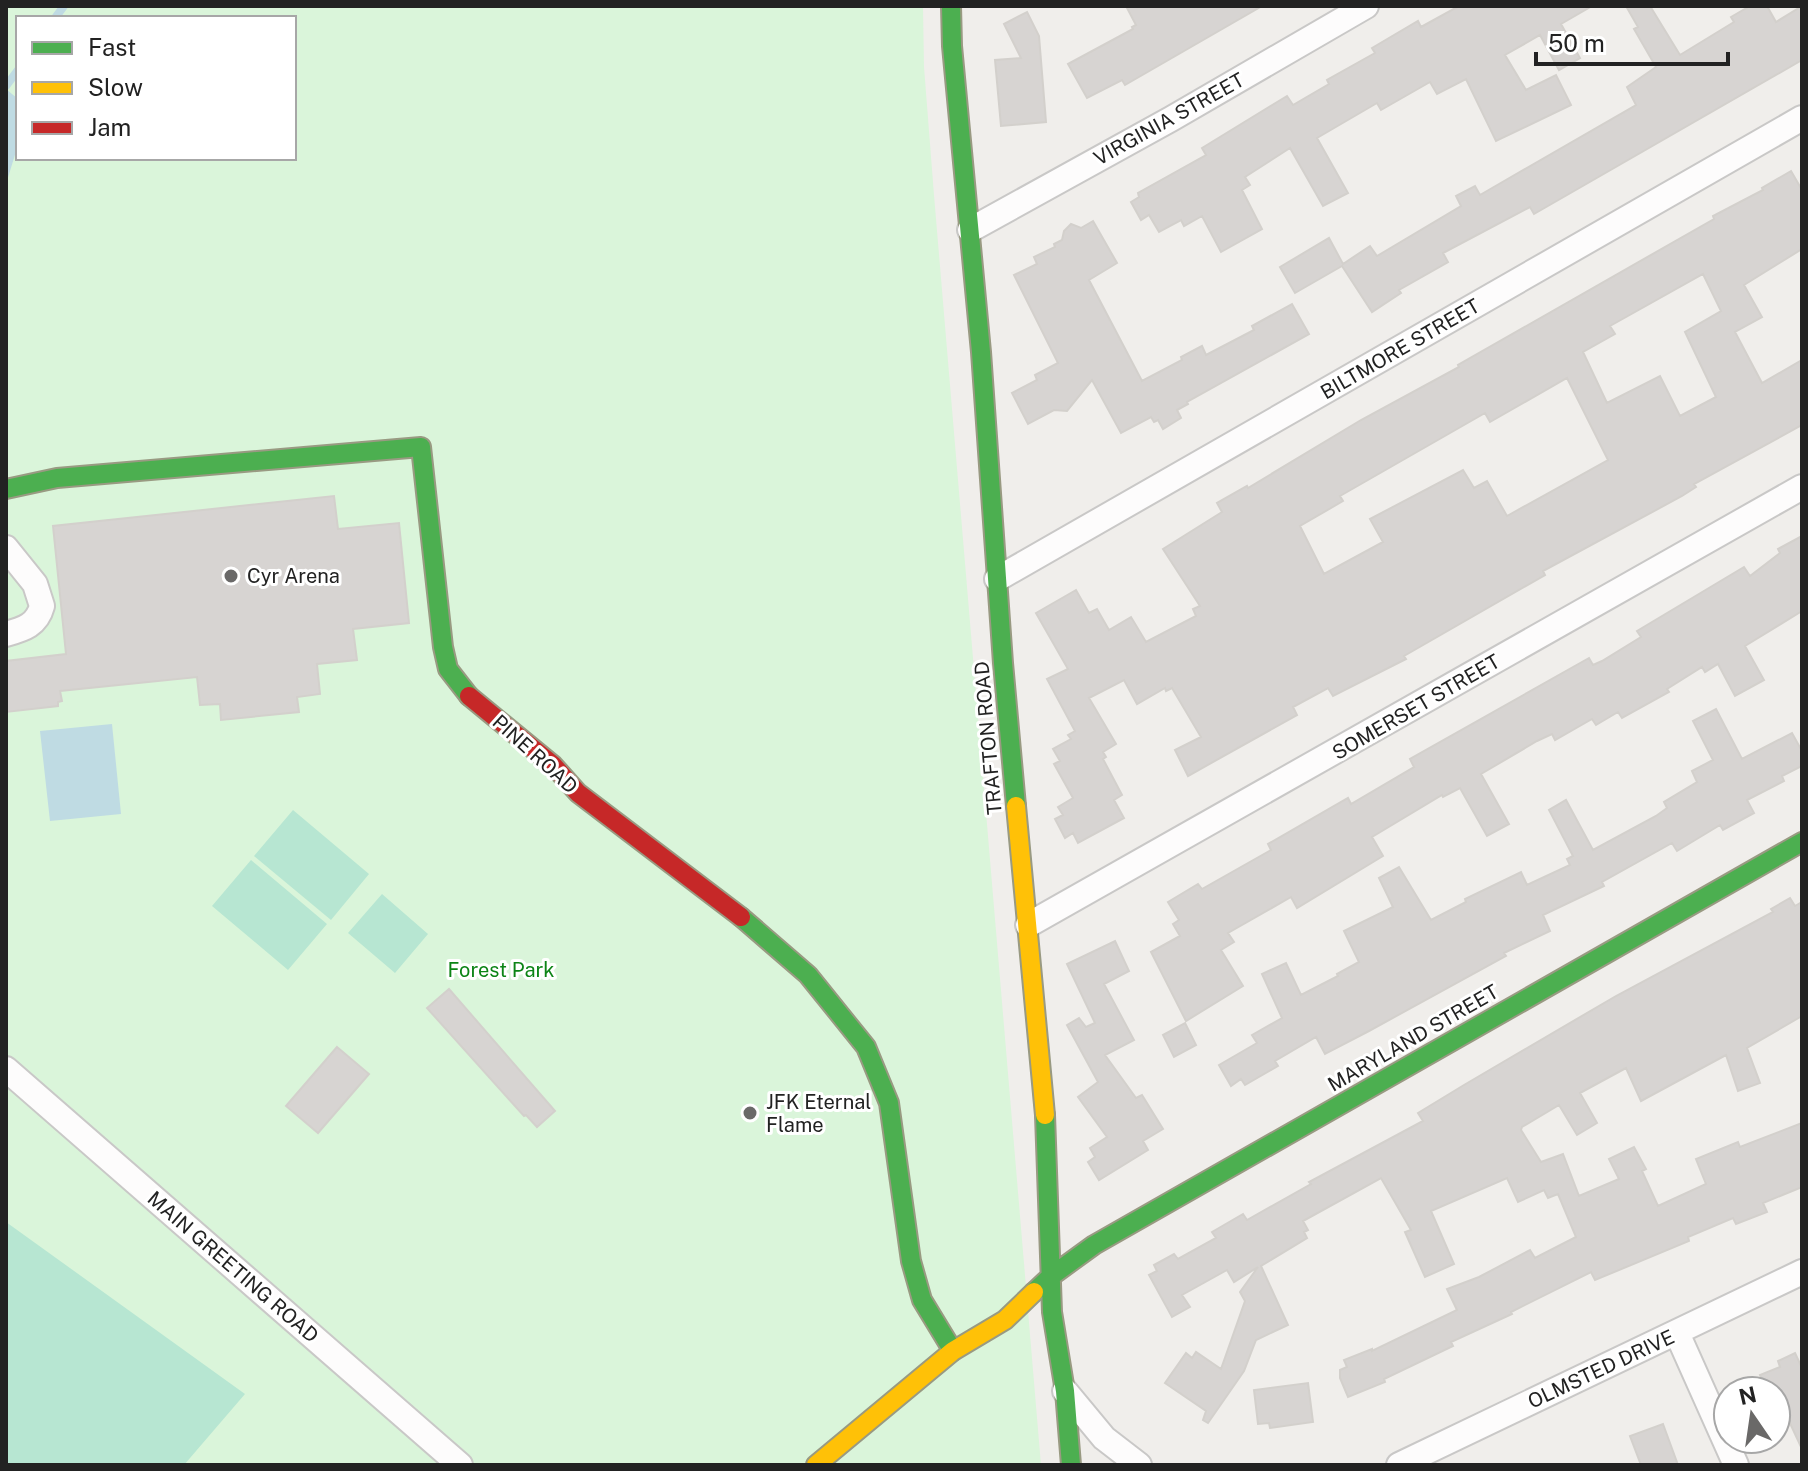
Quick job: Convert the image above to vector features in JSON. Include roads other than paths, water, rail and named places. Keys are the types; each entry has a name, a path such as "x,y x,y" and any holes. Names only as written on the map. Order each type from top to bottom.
{"street":[{"name":"TRAFTON ROAD","path":"951,6 997,579 1047,1135 1052,1312 1065,1391 1071,1465"},
{"name":"VIRGINIA STREET","path":"970,230 1366,6"},
{"name":"BILTMORE STREET","path":"997,579 1802,118"},
{"name":"PINE ROAD","path":"6,489 57,478 421,447 443,647 453,678 463,691 553,765 578,793 734,911 808,975 849,1023 866,1047 889,1103 911,1261 922,1300 953,1351"},
{"name":"SOMERSET STREET","path":"1028,925 1802,487"},
{"path":"6,548 28,573 42,606 36,621 6,634"},
{"name":"MARYLAND STREET","path":"816,1465 953,1351 1005,1320 1050,1277 1108,1237 1802,842"},
{"name":"MAIN GREETING ROAD","path":"6,1069 460,1465"},
{"name":"OLMSTED DRIVE","path":"1399,1465 1802,1272"},
{"path":"1677,1333 1736,1465"},
{"path":"1065,1391 1104,1438 1139,1465"}],"water":[{"path":"6,89 16,97 16,152 6,184"},
{"path":"112,724 121,814 50,821 40,731"}],"waterway":[{"path":"56,16 64,6"},
{"path":"6,86 16,73"}],"place":[{"name":"Cyr Arena","path":"231,576"},
{"name":"JFK Eternal Flame","path":"750,1113"}],"park label":[{"name":"Forest Park","path":"501,970"}]}
